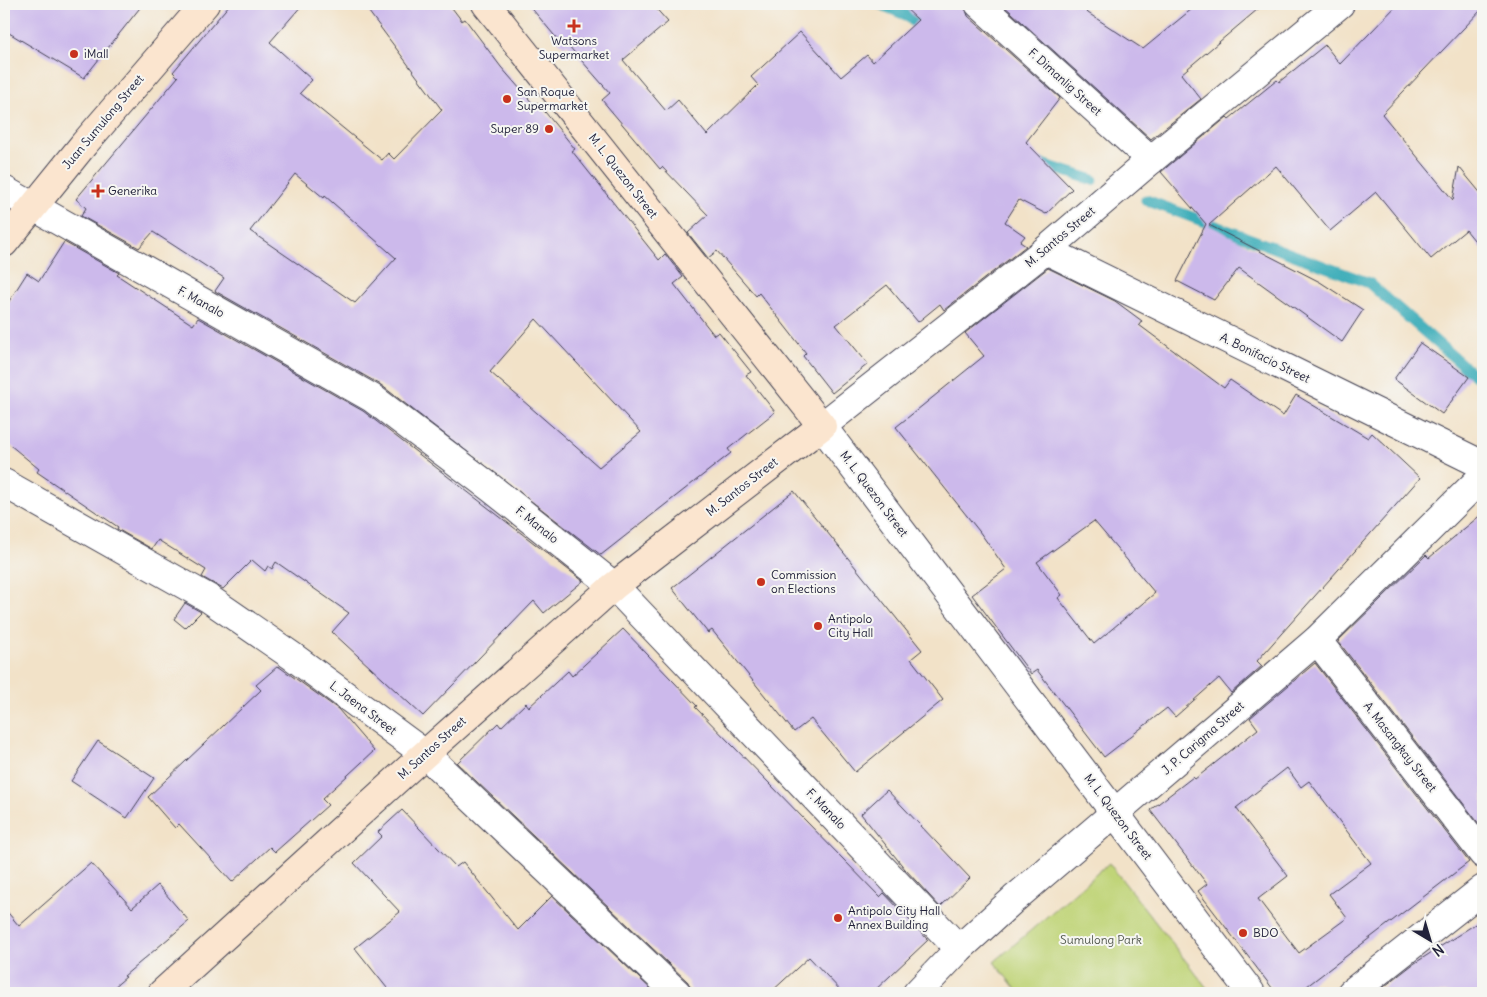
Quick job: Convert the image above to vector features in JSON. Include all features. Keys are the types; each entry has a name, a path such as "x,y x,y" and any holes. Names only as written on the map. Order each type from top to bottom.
{"main road":[{"name":"Juan Sumulong Street","path":"4,243 31,207 204,4"},
{"name":"M. L. Quezon Street","path":"486,4 822,426"},
{"name":"M. Santos Street","path":"162,993 425,754 614,586 822,426"}],"street":[{"name":"F. Dimanlig Street","path":"979,4 1151,160"},
{"name":"M. Santos Street","path":"822,426 1046,250 1151,160 1340,4"},
{"name":"F. Manalo","path":"4,190 31,207 372,398 614,586 959,949"},
{"name":"A. Bonifacio Street","path":"1046,250 1483,465"},
{"name":"M. L. Quezon Street","path":"822,426 1251,993"},
{"name":"J. P. Carigma Street","path":"917,993 959,949 1317,640 1483,476"},
{"name":"L. Jaena Street","path":"4,483 208,598 292,656 425,754 677,993"},
{"name":"A. Masangkay Street","path":"1317,640 1483,854"},
{"path":"1351,993 1483,889"}],"green space":[{"name":"Sumulong Park","path":"1109,863 1211,993 1019,993 994,962"}],"building":[{"name":"iMall","path":"4,4 143,4 84,78 4,30"},
{"path":"230,4 303,4 270,42 312,80 300,93 382,160 388,153 394,159 442,110 363,4 449,4 462,21 465,19 501,67 534,105 537,102 575,149 572,151 659,260 665,254 683,277 674,284 714,335 719,332 751,372 746,375 775,412 728,449 731,453 601,555 381,385 215,291 224,278 153,232 139,248 81,216 86,208 76,199 178,77 173,72","holes":["295,174 324,198 325,196 396,258 355,303 250,231","536,319 641,432 599,467 490,372"]},
{"path":"528,4 652,4 668,22 623,60 666,111 678,100 707,135 758,85 751,77 800,32 841,77 867,55 873,62 918,20 901,4 964,4 968,16 1060,98 1026,142 1072,189 1046,214 1019,200 1005,222 1025,236 1020,242 1026,246 944,310 940,304 918,322 887,285 836,325 868,364 832,393 803,356 806,353 759,293 756,296 717,251 708,258 688,233 708,215 662,167 660,169 602,100 610,93 567,44 564,47"},
{"path":"1002,4 1079,4 1088,13 1143,49 1198,4 1264,4 1181,74 1201,99 1151,139"},
{"path":"1398,4 1483,4 1483,8 1382,114 1453,200 1459,167 1483,196 1483,251 1466,230 1431,259 1376,192 1330,231 1276,166 1209,225 1320,282 1363,310 1342,342 1239,268 1214,300 1177,281 1206,224 1161,172 1227,117 1229,119 1277,80 1279,82 1325,45 1340,64"},
{"path":"64,242 119,273 117,275 193,325 198,318 363,411 583,581 544,613 534,601 423,716 332,632 349,613 276,562 272,569 268,566 265,571 252,560 223,589 202,577 206,570 158,540 152,549 117,529 118,527 37,472 39,469 4,440 4,309 27,273 39,281"},
{"path":"1048,268 1115,301 1142,321 1139,325 1224,388 1230,380 1283,416 1296,395 1368,438 1372,433 1420,478 1257,661 1262,666 1231,693 1219,678 1175,717 1167,708 1104,757 1037,670 1031,674 972,595 1006,569 979,531 896,427 984,356 965,333","holes":["1094,521 1155,593 1094,644 1058,598 1062,595 1037,562"]},
{"path":"1420,343 1469,377 1442,414 1394,379"},
{"name":"Antipolo City Hall","path":"794,491 922,650 911,659 943,700 855,772 811,719 794,732 712,630 708,633 672,588"},
{"path":"1483,513 1483,829 1338,641 1426,555 1429,558"},
{"path":"185,603 201,612 185,628 174,619"},
{"path":"623,629 697,706 695,707 880,897 884,893 928,940 872,993 843,993 809,957 770,993 692,993 688,982 457,763 498,723 501,727 526,703 529,707 568,671 572,676"},
{"path":"1315,663 1469,862 1298,993 1276,993 1198,891 1207,884 1150,810 1193,777 1195,779 1258,729 1250,718","holes":["1287,768 1301,787 1309,781 1371,863 1329,894 1347,918 1299,953 1258,899 1288,876 1236,808"]},
{"path":"278,666 338,709 374,751 322,799 328,805 275,852 270,847 232,882 179,824 175,828 148,797 261,690 256,685"},
{"path":"98,741 154,778 127,818 71,781"},
{"path":"887,790 970,878 940,907 905,869 861,814"},
{"path":"402,810 456,867 463,862 518,930 552,896 655,993 391,993 355,948 400,912 354,863 382,836 378,832"},
{"path":"91,863 132,908 158,885 189,921 124,976 126,977 107,993 4,993 4,908 19,926"},
{"path":"1483,919 1483,993 1376,993 1412,965"}],"waterway":[{"path":"879,4 908,16 925,33"},
{"path":"1036,162 1093,180"},
{"path":"1146,200 1369,283 1475,376 1483,376"}],"place":[{"name":"Watsons Supermarket","path":"574,26"},
{"name":"iMall","path":"74,54"},
{"name":"San Roque Supermarket","path":"507,99"},
{"name":"Super 89","path":"549,129"},
{"name":"Generika","path":"98,191"},
{"name":"Commission on Elections","path":"761,582"},
{"name":"Antipolo City Hall","path":"818,626"},
{"name":"Antipolo City Hall Annex Building","path":"838,918"},
{"name":"BDO","path":"1243,933"}]}
